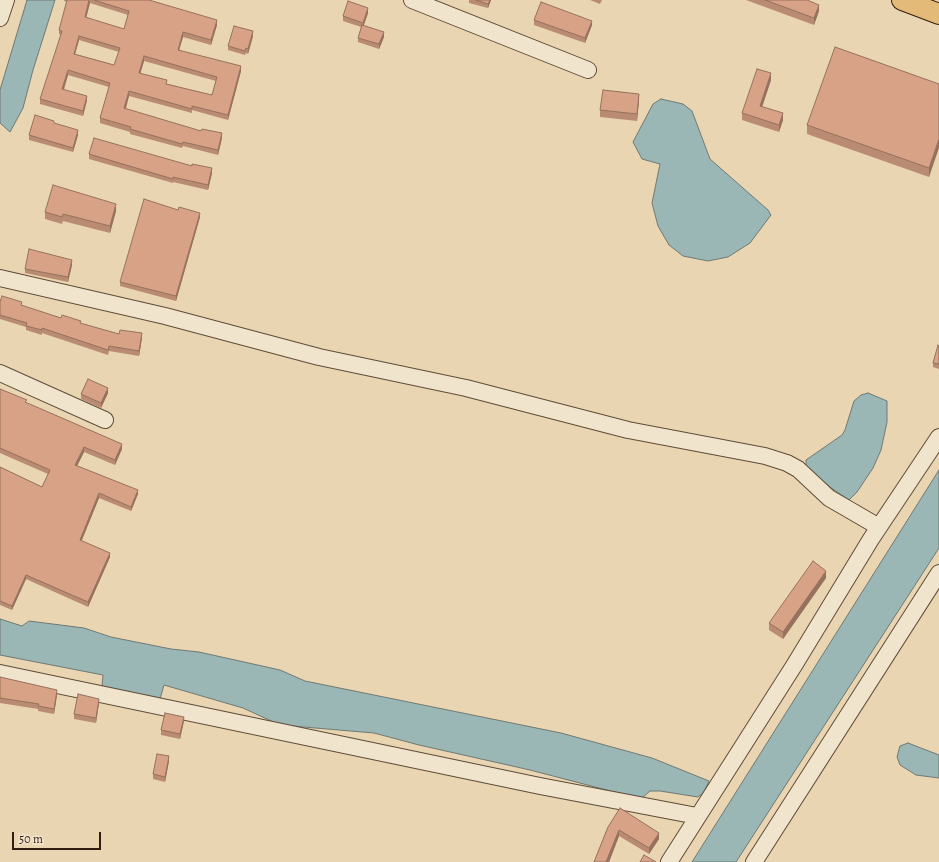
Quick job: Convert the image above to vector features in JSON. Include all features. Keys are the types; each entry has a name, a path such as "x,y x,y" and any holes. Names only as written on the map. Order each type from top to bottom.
{"main road":[{"path":"907,1 939,14"}],"street":[{"path":"0,18 6,0"},
{"path":"412,0 588,70"},
{"path":"0,278 165,316 320,357 466,388 628,430 766,456 787,463 798,469 829,498 879,527"},
{"path":"0,373 105,420"},
{"path":"669,862 795,664 879,527 939,437"},
{"path":"754,862 939,573"},
{"path":"0,673 540,786 697,816"}],"water":[{"path":"27,0 55,0 33,70 23,108 10,132 0,123 0,90"},
{"path":"661,99 683,104 692,111 710,159 768,210 771,215 750,243 728,257 708,261 683,256 669,245 658,226 652,203 660,164 642,159 633,142 653,104"},
{"path":"868,393 887,401 887,422 881,450 873,468 857,492 849,500 815,477 806,466 806,460 842,435 854,401 861,395"},
{"path":"939,470 939,548 736,862 692,862"},
{"path":"0,619 22,626 29,621 84,628 111,637 171,649 199,652 280,670 305,681 561,733 652,758 709,781 704,792 698,797 660,791 650,791 641,799 530,770 419,745 374,733 280,725 243,708 164,685 160,699 102,686 103,675 0,655"},
{"path":"908,743 939,755 939,778 916,775 900,765 897,757 900,746"}],"building":[{"path":"67,0 89,0 85,17 124,29 129,11 94,0 149,0 217,20 211,40 183,32 178,50 241,66 228,115 192,106 192,109 129,91 124,108 201,131 202,129 222,133 218,150 183,142 182,144 130,129 131,127 100,118 110,83 68,70 62,89 87,96 83,111 40,99 62,31 59,30","holes":["79,36 120,48 114,65 74,54","144,56 217,77 212,95 166,84 167,80 139,73"]},
{"path":"476,0 490,0 488,4"},
{"path":"765,0 807,0 819,5 814,18"},
{"path":"348,1 368,8 363,23 343,16"},
{"path":"541,2 592,21 585,38 534,20"},
{"path":"362,25 384,32 379,44 358,38"},
{"path":"234,26 253,31 248,49 246,48 245,51 228,46"},
{"path":"835,47 939,84 939,139 929,168 807,125"},
{"path":"757,69 771,73 760,106 783,113 779,125 742,113"},
{"path":"603,90 639,94 637,114 600,110"},
{"path":"35,115 54,121 54,123 78,130 73,148 29,135"},
{"path":"94,138 192,166 192,164 212,168 208,185 173,177 173,179 89,154"},
{"path":"53,185 116,204 110,226 63,214 62,217 45,212"},
{"path":"144,199 178,210 179,207 200,213 176,296 120,282"},
{"path":"29,249 72,260 68,277 25,269"},
{"path":"2,296 22,302 21,305 61,318 62,315 81,321 80,323 119,334 120,330 142,333 139,351 109,346 108,350 42,328 42,330 26,326 27,323 0,315 0,302"},
{"path":"938,345 939,346 939,364 933,363"},
{"path":"88,379 108,388 101,403 81,394"},
{"path":"0,389 27,400 25,402 122,444 115,460 84,447 75,465 138,490 131,507 99,493 80,540 110,553 88,602 26,575 12,606 0,601 0,467 42,487 50,470 0,448"},
{"path":"813,561 826,571 783,632 769,623"},
{"path":"0,677 57,690 54,709 38,706 39,704 0,698"},
{"path":"78,694 99,699 96,718 74,714"},
{"path":"165,713 184,717 180,734 161,730"},
{"path":"157,754 169,756 165,777 153,774"},
{"path":"620,808 659,833 649,848 619,830 606,862 594,862 608,827"},
{"path":"644,855 656,862 640,862"}]}
